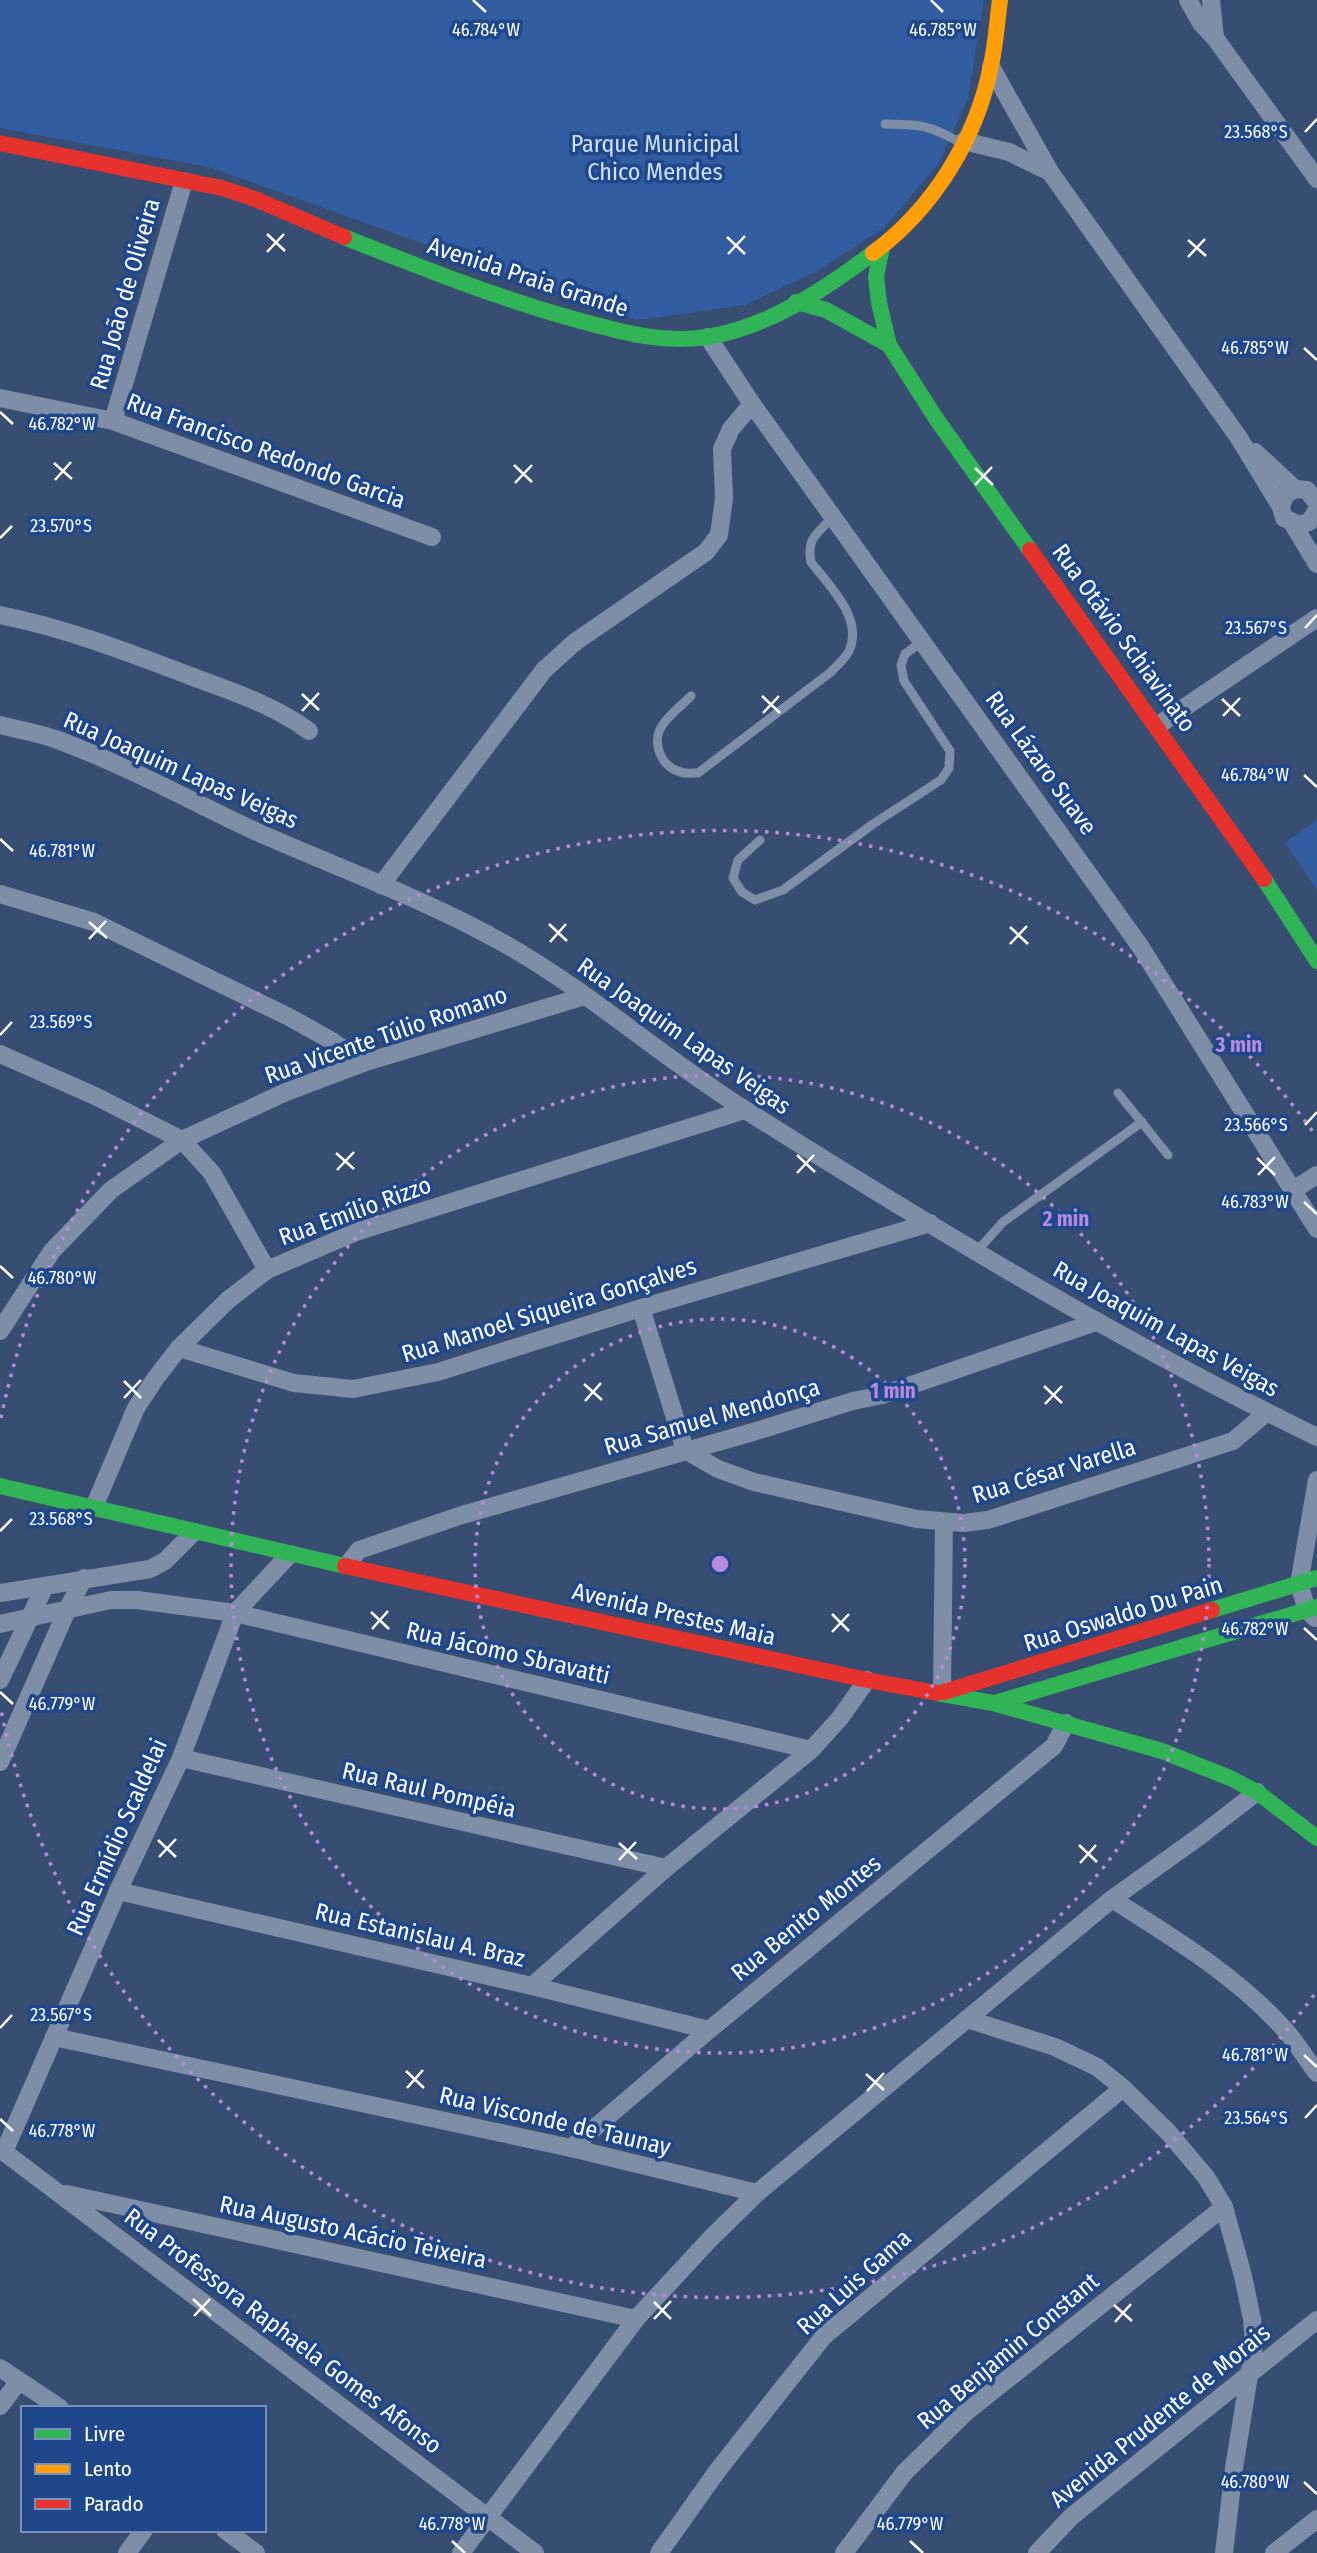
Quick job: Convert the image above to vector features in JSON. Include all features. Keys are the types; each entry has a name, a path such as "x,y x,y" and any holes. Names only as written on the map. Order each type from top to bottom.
{"street":[{"name":"Avenida Praia Grande","path":"0,143 124,166 229,190 474,287 566,317 628,333 664,338 708,337 739,327 796,302 882,248 926,202 946,178 963,143 991,67 1000,0"},
{"path":"1188,0 1201,23 1215,38 1317,179"},
{"path":"1211,0 1215,38"},
{"path":"991,67 1050,172 1239,438 1281,507 1284,518 1293,524 1317,564"},
{"path":"963,143 1009,152 1050,172"},
{"name":"Rua João de Oliveira","path":"113,421 184,181"},
{"name":"Rua Otávio Schiavinato","path":"882,248 876,276 889,345 937,420 1275,894 1317,961"},
{"name":"Rua Otávio Schiavinato","path":"796,302 825,310 889,345"},
{"name":"Rua Lázaro Suave","path":"708,337 752,404 1140,946 1317,1229"},
{"name":"Rua Francisco Redondo Garcia","path":"0,398 113,421 432,537"},
{"path":"381,885 544,670 575,642 706,552 719,535 724,498 722,449 731,429 752,404"},
{"path":"1239,438 1296,489"},
{"path":"1281,507 1285,495 1296,489 1307,490 1316,509 1304,524 1293,524"},
{"path":"0,615 37,622 151,661 259,702 287,715 309,731"},
{"path":"1157,726 1317,618"},
{"name":"Rua Joaquim Lapas Veigas","path":"0,725 55,738 103,758 257,831 448,915 506,945 585,996 745,1110 930,1223 1096,1322 1266,1413 1311,1434"},
{"path":"0,894 94,922 289,1017 332,1041 363,1063"},
{"name":"Rua Vicente Túlio Romano","path":"0,1331 52,1251 111,1190 182,1140 286,1092 363,1063 585,996"},
{"path":"0,1054 95,1096 182,1140 212,1173 267,1270"},
{"name":"Rua Emílio Rizzo","path":"94,1507 136,1408 179,1348 228,1300 267,1270 356,1232 745,1110"},
{"path":"1293,1190 1317,1175"},
{"name":"Rua Manoel Siqueira Gonçalves","path":"179,1348 294,1383 353,1389 438,1372 641,1308 930,1223"},
{"path":"641,1308 685,1450"},
{"name":"Rua Samuel Mendonça","path":"347,1565 359,1550 395,1537 685,1450 881,1395 1096,1322"},
{"name":"Rua César Varella","path":"685,1450 718,1469 754,1482 917,1519 964,1523 988,1520 1233,1441 1266,1413"},
{"path":"1311,1434 1317,1455"},
{"path":"1314,1612 1298,1584 1315,1505 1317,1480"},
{"name":"Avenida Prestes Maia","path":"0,1486 290,1554 867,1680 993,1703 1196,1763 1256,1792 1317,1838"},
{"path":"942,1693 944,1521"},
{"path":"0,1593 150,1569 166,1561 194,1532"},
{"name":"Rua Ermídio Scaldelai","path":"2,2151 118,1891 181,1758 235,1613 290,1554"},
{"path":"0,1762 84,1578"},
{"name":"Rua Oswaldo Du Pain","path":"942,1693 1317,1578"},
{"path":"0,1680 45,1586"},
{"name":"Rua Jácomo Sbravatti","path":"0,1624 111,1600 137,1600 235,1613 811,1750"},
{"name":"Rua Oswaldo Du Pain","path":"993,1703 1314,1612"},
{"path":"532,1986 666,1868 811,1750 840,1718 867,1680"},
{"name":"Rua Benito Montes","path":"572,2148 709,2030 1054,1746 1066,1723"},
{"name":"Rua Raul Pompéia","path":"181,1758 666,1868"},
{"path":"461,2553 636,2319 757,2193 1112,1899 1256,1792"},
{"name":"Rua Estanislau A. Braz","path":"118,1891 532,1986 709,2030"},
{"path":"1112,1899 1182,1944 1237,1986 1285,2030 1317,2073"},
{"path":"967,2019 1055,2047 1097,2067 1123,2088 1176,2141 1206,2176 1223,2207 1243,2276 1252,2319 1254,2345 1252,2371 1234,2468 1224,2553"},
{"name":"Rua Visconde de Taunay","path":"54,2037 572,2148 757,2193"},
{"name":"Rua Luis Gama","path":"659,2553 772,2400 824,2336 1123,2088"},
{"name":"Rua Professora Raphaela Gomes Afonso","path":"2,2151 535,2553"},
{"name":"Rua Augusto Acácio Teixeira","path":"60,2193 636,2319"},
{"name":"Rua Benjamin Constant","path":"844,2553 904,2473 965,2413 1223,2207"},
{"name":"Avenida Prudente de Morais","path":"1037,2553 1071,2518 1317,2320"},
{"path":"0,2368 57,2406"},
{"path":"0,2406 19,2381"},
{"path":"1274,2553 1317,2519"},
{"path":"127,2553 143,2532"},
{"path":"228,2532 256,2553"}],"lane":[{"path":"885,124 919,124 936,128 963,143"},
{"path":"691,696 662,725 656,741 660,754 668,764 680,772 698,773 831,672 849,652 853,632 850,615 811,562 809,552 811,539 833,517"},
{"path":"760,840 738,860 733,878 742,892 755,900 783,890 873,824 941,780 949,768 950,751 904,681 901,665 905,654 923,641"},
{"path":"1118,1093 1168,1155"},
{"path":"977,1251 1003,1222 1142,1122"}],"green space":[{"name":"Parque Municipal Chico Mendes","path":"0,0 984,0 968,98 939,163 885,227 819,270 745,305 637,320 209,167 0,128"},
{"path":"1317,820 1317,890 1285,843"}],"traffic: fast":[{"path":"344,237 521,303 628,333 675,339 707,337 729,332 773,316 815,293 873,253"},
{"path":"882,248 876,276 889,345 937,420 1030,550"},
{"path":"796,302 826,310 889,345"},
{"path":"1264,879 1317,961"},
{"path":"0,1486 345,1566"},
{"path":"1212,1610 1317,1578"},
{"path":"995,1703 1317,1607"},
{"path":"937,1693 993,1703 1162,1751 1230,1778 1257,1792 1317,1838"}],"traffic: slow":[{"path":"873,253 915,215 949,170 963,145 975,119 993,57 1000,0"}],"traffic: jam":[{"path":"0,143 222,188 344,237"},
{"path":"1030,550 1264,879"},
{"path":"345,1566 937,1693"},
{"path":"944,1692 1212,1610"}]}
